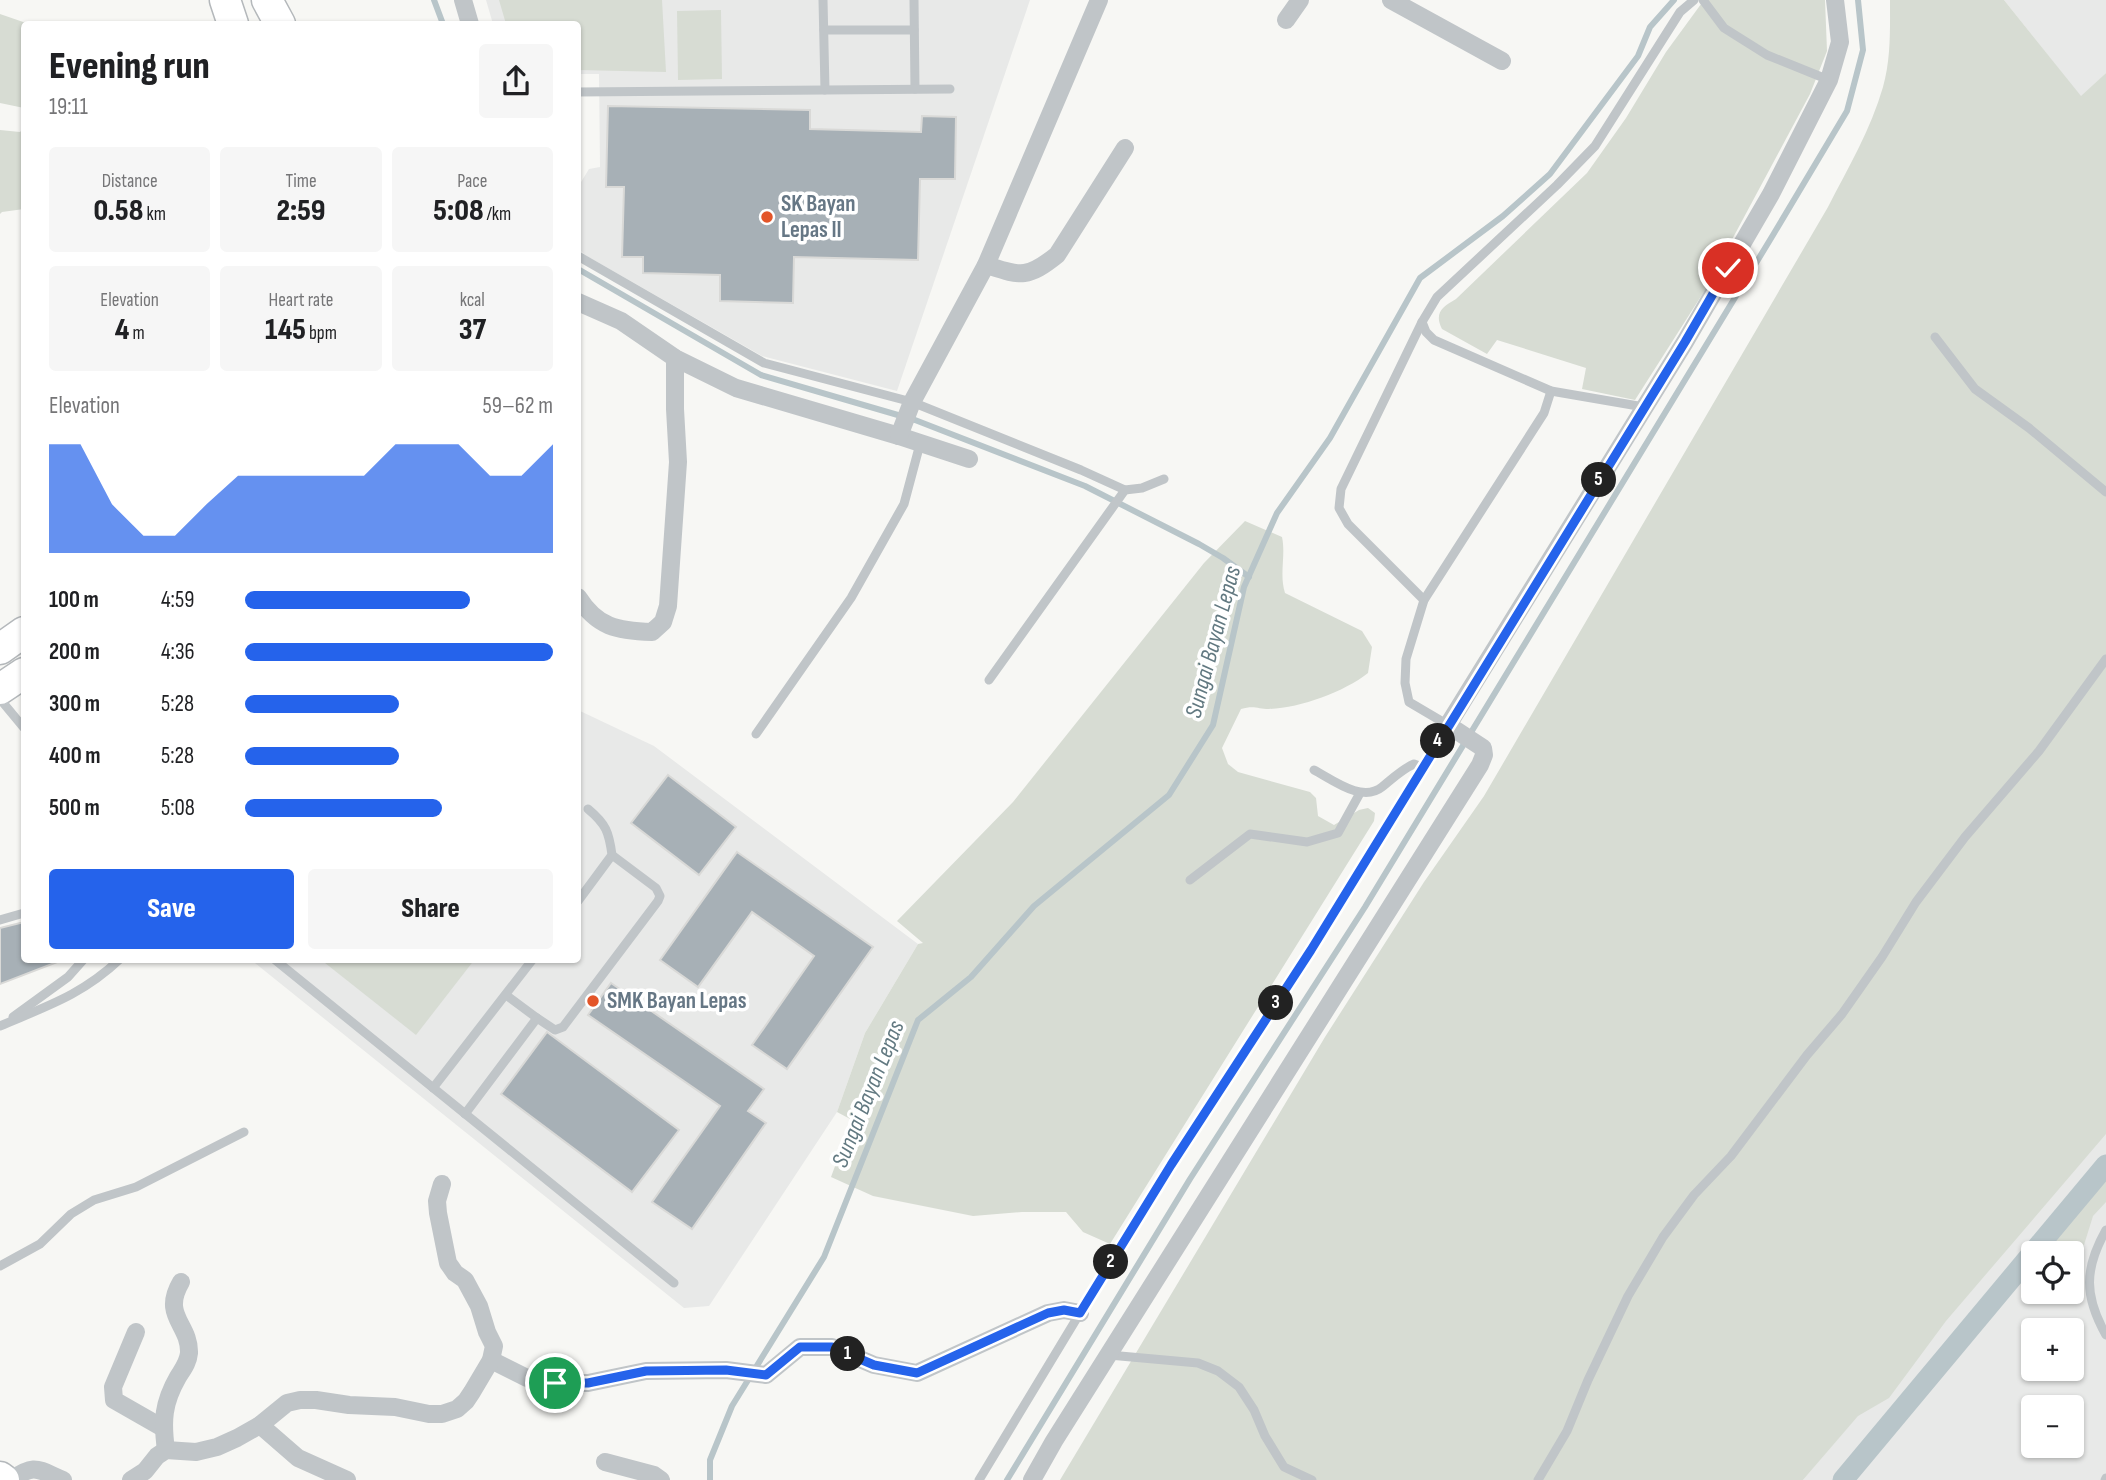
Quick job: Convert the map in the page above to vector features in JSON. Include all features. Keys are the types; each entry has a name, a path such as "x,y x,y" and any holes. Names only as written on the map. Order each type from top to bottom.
{"highway":[{"path":"225,0 232,21"},
{"path":"267,0 278,21"},
{"path":"0,649 21,634"},
{"path":"0,689 21,675"}],"street":[{"path":"463,0 469,21"},
{"path":"900,432 911,406 986,265 1099,0"},
{"path":"1286,20 1300,0"},
{"path":"1391,0 1502,61"},
{"path":"1032,1480 1480,765 1484,755 1483,748 1451,727 1771,194 1829,80 1840,42 1835,0"},
{"path":"986,265 1018,275 1043,266 1057,255 1125,148"},
{"path":"581,303 621,321 675,358 736,388 900,432 920,444 968,459"},
{"path":"581,602 602,624 631,632 652,632 663,622 668,606 678,463 675,358"},
{"path":"131,1480 145,1471 166,1450 196,1452 237,1438 260,1425 287,1403 316,1400 442,1414 457,1409 466,1401 491,1360 494,1346 486,1332 479,1306 465,1280 455,1273 448,1263 438,1213 442,1184"},
{"path":"166,1450 164,1413 168,1398 187,1364 189,1353 173,1303 181,1282"},
{"path":"491,1360 527,1378 555,1383 588,1383 646,1371 726,1370 766,1375 800,1347 832,1347 874,1365 917,1373 1048,1313 1064,1310 1080,1313"},
{"path":"136,1332 112,1394 114,1400 163,1428"},
{"path":"260,1425 298,1458 347,1480"},
{"path":"605,1462 654,1475 661,1480"},
{"path":"10,1480 29,1468 63,1480"}],"lane":[{"path":"823,0 825,90"},
{"path":"914,0 915,89"},
{"path":"1424,600 1348,524 1339,508 1341,489 1437,297 1595,146 1680,12 1694,0"},
{"path":"1703,0 1724,27 1767,55 1829,80"},
{"path":"824,30 914,30"},
{"path":"581,92 950,89"},
{"path":"581,258 764,363 911,406 1081,470 1125,490 1142,488 1164,479"},
{"path":"1422,323 1434,340 1551,391 1644,407"},
{"path":"1935,337 1975,389 2029,428 2106,492"},
{"path":"979,1480 1171,1165 1311,950 1422,767 1451,727 1409,702 1405,683 1406,659 1424,600 1544,413 1551,391"},
{"path":"756,734 851,598 904,504 920,444"},
{"path":"989,680 1125,490"},
{"path":"1538,1480 1567,1431 1628,1296 1663,1237 1694,1195 1731,1156 1842,1014 1916,902 1956,848 2039,751 2106,659"},
{"path":"0,699 21,722"},
{"path":"1314,770 1360,793 1376,792 1414,764 1422,767"},
{"path":"1190,880 1250,834 1307,842 1338,833 1360,793"},
{"path":"581,897 612,855 610,834 602,820 588,809"},
{"path":"506,995 555,1030 564,1027 660,896 656,888 612,855"},
{"path":"0,920 21,914"},
{"path":"0,1026 68,977 80,963"},
{"path":"0,1026 70,997 116,963"},
{"path":"279,963 674,1283"},
{"path":"433,1088 530,963"},
{"path":"465,1114 537,1018"},
{"path":"0,1266 40,1244 71,1214 94,1200 136,1187 244,1132"},
{"path":"2106,1230 2094,1251 2088,1284 2094,1313 2106,1335"},
{"path":"1108,1355 1198,1363 1217,1371 1239,1387 1254,1410 1272,1450 1284,1467 1312,1480"}],"shaded area":[{"name":"SK Bayan Lepas II","path":"486,0 1030,0 897,391 762,356 585,255 581,251 581,182 589,169 600,167 599,74 581,74 581,21 492,21"},
{"path":"499,0 662,0 666,72 581,70 581,21 505,21"},
{"path":"1704,0 1825,0 1827,51 1810,94 1705,290 1635,400 1582,389 1586,368 1497,340 1487,354 1442,329 1439,315 1443,308 1456,299 1587,173 1626,118 1666,52"},
{"path":"1890,0 2004,0 2081,96 2106,73 2106,1134 1946,1321 1889,1398 1858,1416 1803,1480 1060,1480 1325,1037 1424,882 1484,796 1828,207 1866,133 1883,87 1889,55"},
{"path":"2004,0 2106,0 2106,73 2081,97"},
{"path":"721,10 722,79 678,80 677,11"},
{"path":"0,14 21,21 21,107 0,103"},
{"path":"0,130 20,132 21,209 0,214"},
{"path":"1245,521 1282,537 1285,593 1362,631 1372,647 1368,673 1334,692 1281,708 1241,709 1222,748 1228,764 1238,772 1310,792 1316,798 1318,816 1334,825 1359,810 1368,808 1375,813 1374,821 1110,1244 1083,1232 1066,1212 973,1216 873,1196 831,1177 852,1120 837,1112 865,1033 918,944 923,943 897,921 1013,802 1204,563"},
{"name":"SMK Bayan Lepas","path":"581,711 654,746 918,944 865,1033 837,1112 709,1306 684,1308 255,963 581,963"},
{"path":"325,963 472,963 416,1035"},
{"path":"2106,1122 2106,1480 1803,1480"},
{"path":"2106,1180 2106,1202 2093,1216 2084,1245 2084,1241 2054,1241"}],"building":[{"path":"608,106 810,110 810,129 921,132 922,116 956,117 955,179 920,179 918,260 794,257 793,303 720,301 720,275 643,273 643,257 622,257 624,187 606,187"},
{"path":"668,775 736,827 699,875 631,823"},
{"path":"737,852 873,947 787,1069 752,1045 814,956 752,912 698,987 660,960"},
{"path":"21,923 21,963 55,963 0,984 0,928"},
{"path":"611,983 764,1089 748,1111 766,1123 692,1229 652,1202 720,1106 588,1015"},
{"path":"547,1032 679,1130 632,1192 501,1094"}],"waterway":[{"path":"434,0 442,21"},
{"name":"Sungai Bayan Lepas","path":"710,1480 710,1460 732,1406 824,1257 918,1020 971,977 1034,906 1169,795 1213,725 1244,587 1277,513 1330,438 1420,278 1503,216 1550,174 1638,56 1650,27 1674,0"},
{"path":"1007,1480 1190,1179 1365,907 1847,111 1863,50 1858,0"},
{"path":"581,271 761,375 915,420 1085,486 1199,544 1249,577"},
{"path":"1843,1480 2106,1165"}],"place":[{"name":"SK Bayan Lepas II","path":"767,217"},
{"name":"SMK Bayan Lepas","path":"593,1001"}],"route":[{"path":"555,1383 588,1383 646,1371 726,1370 766,1375 800,1347 832,1347 874,1365 917,1373 1048,1313 1064,1310 1080,1313 1171,1165 1311,950 1728,268"}]}
